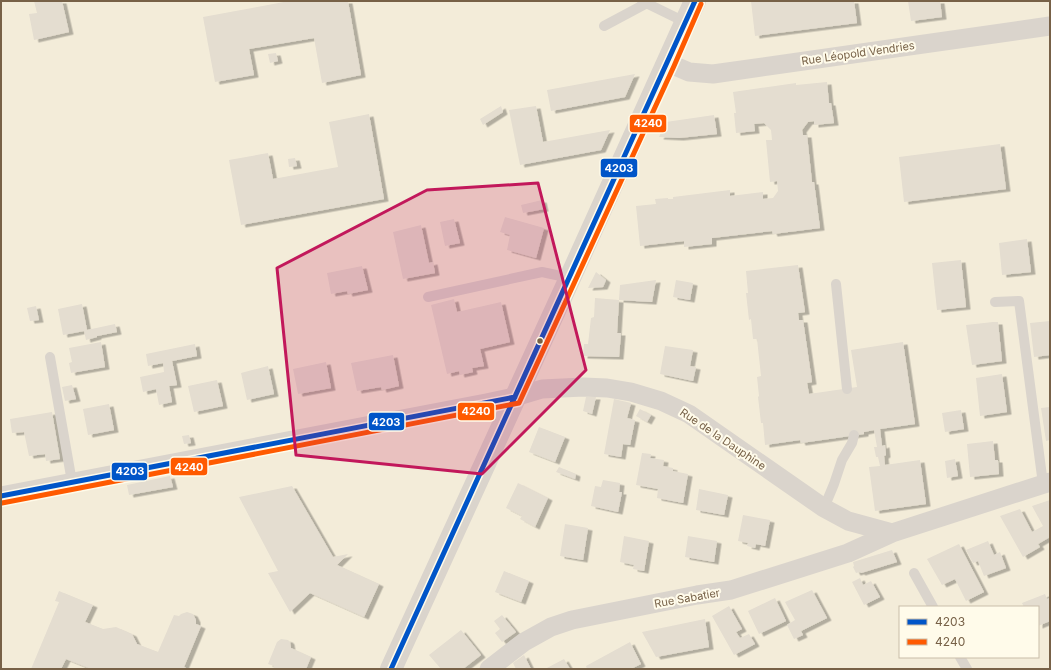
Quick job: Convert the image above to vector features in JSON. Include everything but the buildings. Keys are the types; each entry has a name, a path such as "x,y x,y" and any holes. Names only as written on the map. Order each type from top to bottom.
{"main road":[{"path":"391,669 668,63 694,1"}],"street":[{"name":"Rue Léopold Vendries","path":"668,63 690,72 713,74 1050,26"},
{"name":"Rue de la Dauphine","path":"1,496 515,397 542,389 583,387 607,388 631,392 661,401 689,414 824,508 848,521 892,533"},
{"path":"892,533 1046,483"},
{"name":"Rue Sabatier","path":"489,669 524,642 551,627 572,620 697,595 731,590 848,552 892,533"}],"lane":[{"path":"604,26 645,2 685,22"},
{"path":"428,297 542,272 570,278"},
{"path":"836,284 847,389"},
{"path":"995,302 1019,301 1046,483"},
{"path":"50,357 72,482"},
{"path":"824,508 842,460 852,443 854,435"},
{"path":"914,573 932,606"},
{"path":"961,658 967,669"}],"highlighted area":[{"path":"538,183 586,370 482,474 296,455 277,268 427,190"}],"shaded area":[{"path":"1,1 1050,1 1050,669 1,669"}],"transit line":[{"name":"4203","path":"391,669 695,1"},
{"name":"4240","path":"2,503 519,403 701,4"},
{"name":"4203","path":"1,496 515,397"}]}
